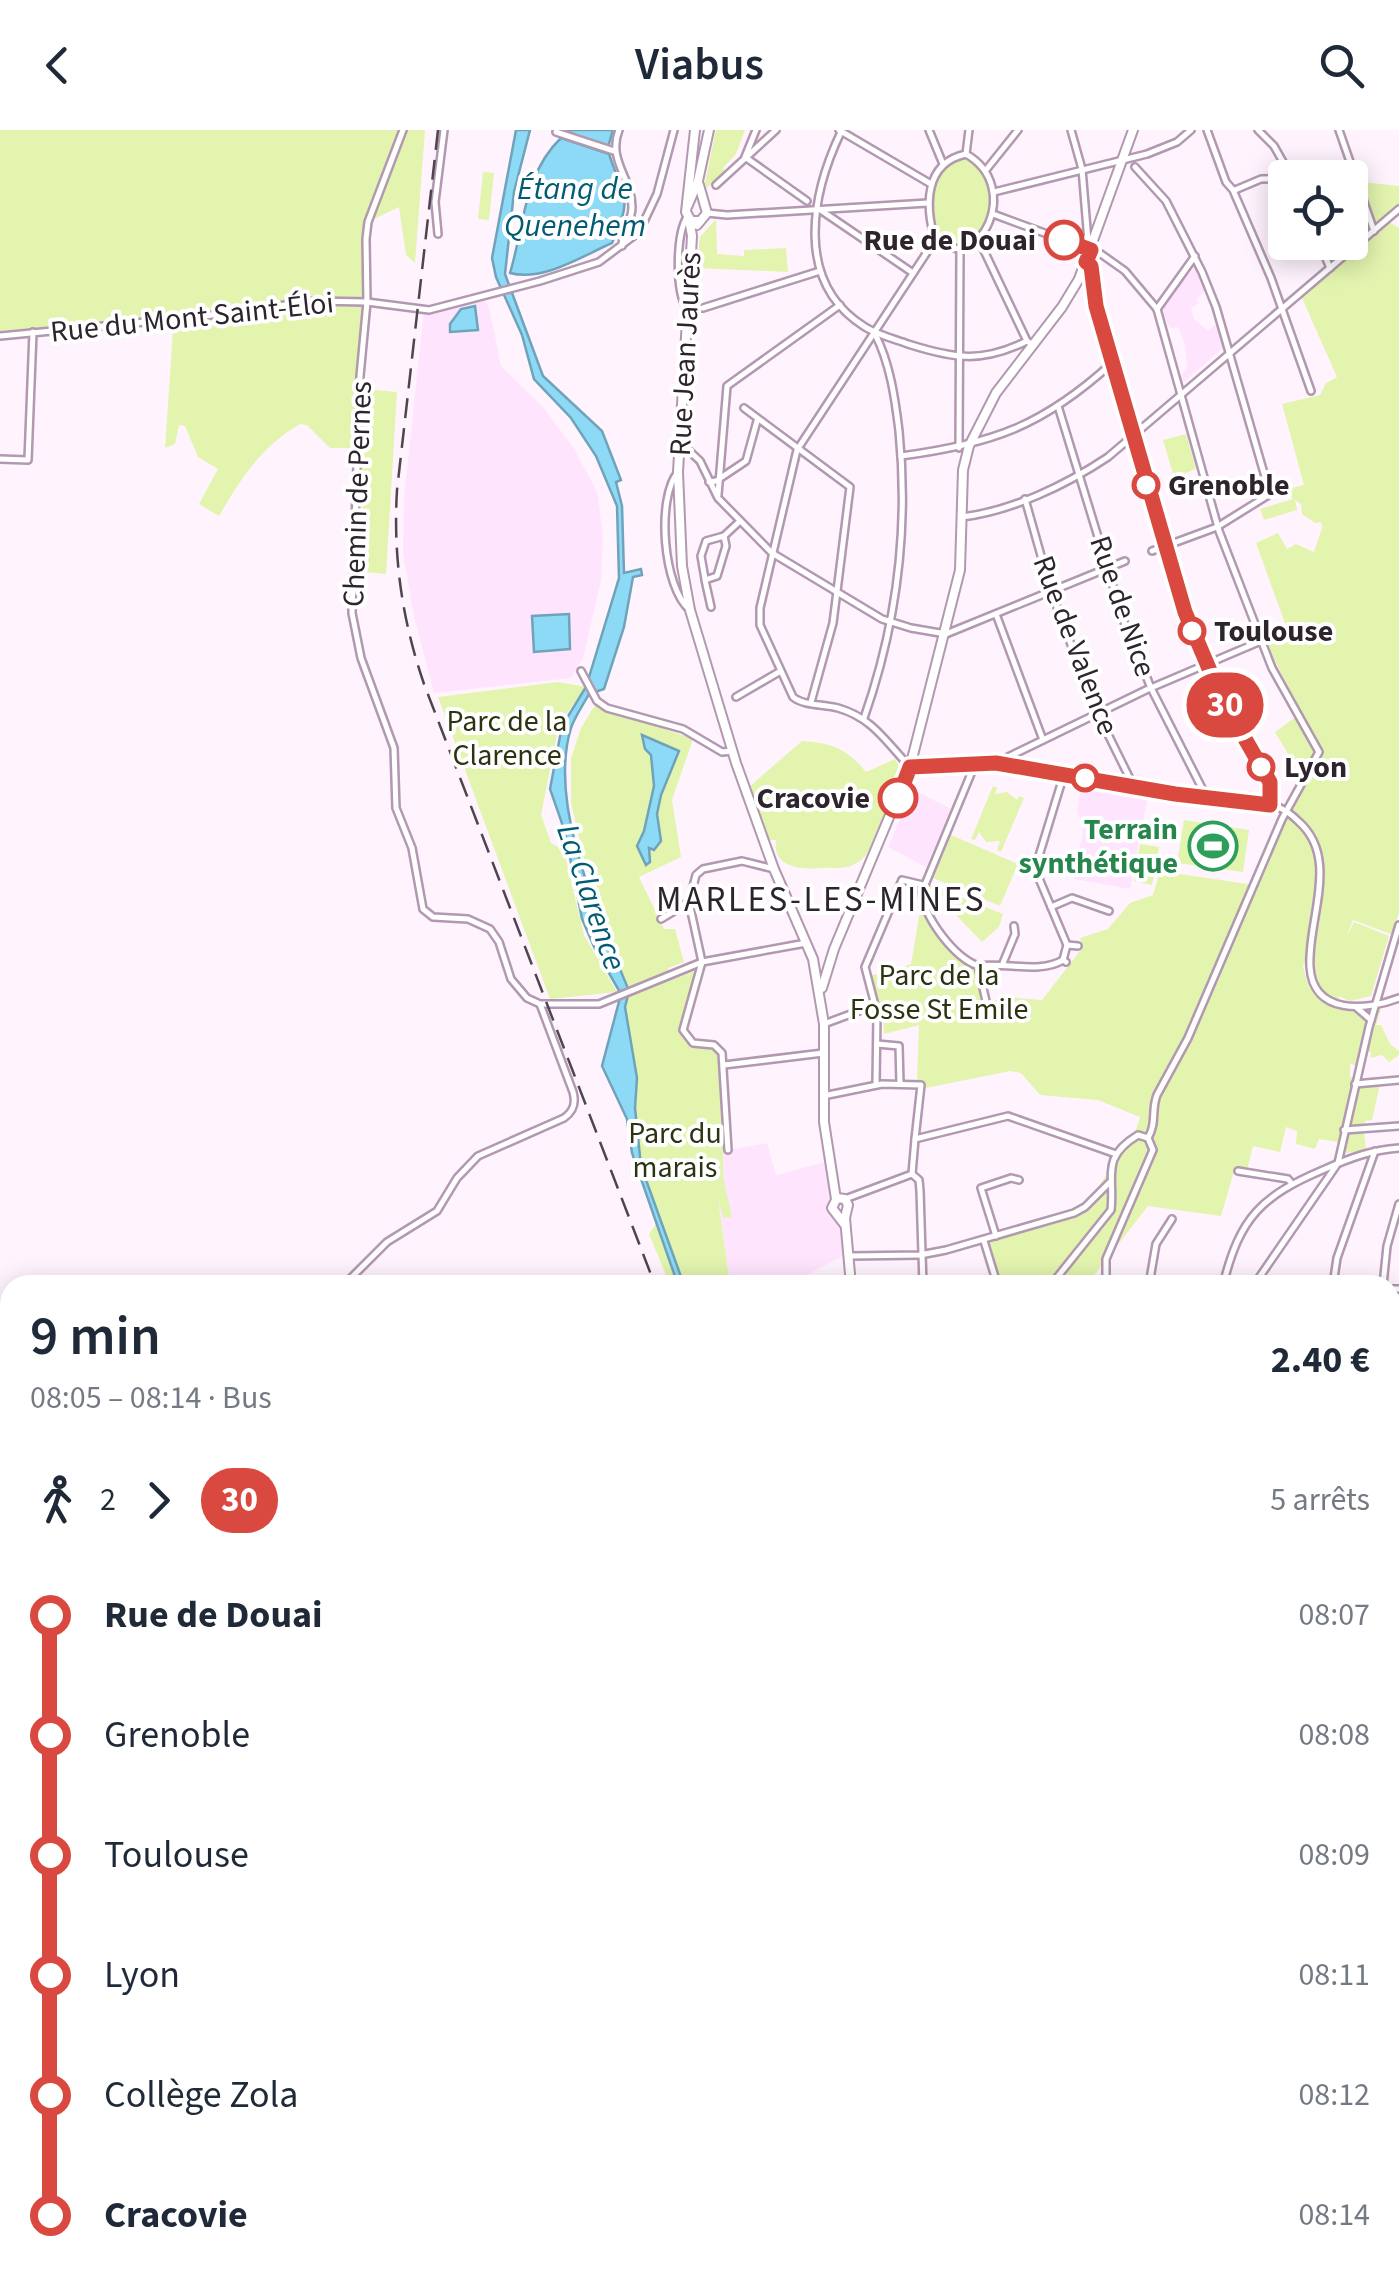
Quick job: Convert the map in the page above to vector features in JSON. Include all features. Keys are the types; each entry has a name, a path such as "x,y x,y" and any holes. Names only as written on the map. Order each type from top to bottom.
{"main road":[{"path":"690,204 686,200 695,130"},
{"path":"690,204 709,130"},
{"path":"820,998 834,948 910,767 960,570 963,470 969,446 996,393 1062,307 1086,262 1133,130"},
{"path":"688,218 703,217 698,181"},
{"path":"690,204 702,202"},
{"name":"Rue Jean Jaurès","path":"690,204 692,236 678,472 679,544 690,610 732,751 774,869 814,964 826,1053 826,1146 843,1205 850,1256"},
{"name":"Rue Jean Jaurès","path":"692,236 703,217"},
{"path":"814,964 834,948"},
{"path":"814,964 828,966"},
{"path":"850,1256 850,1275"}],"street":[{"name":"Chemin de Pernes","path":"403,130 368,222 352,613 361,658 394,748 396,808 412,848 426,914 475,921 490,929 499,942 511,979 527,998 540,1004"},
{"path":"438,234 435,202 444,130"},
{"path":"620,130 614,151 632,208 622,246"},
{"path":"622,246 639,232 648,217 674,130"},
{"path":"745,158 756,130"},
{"path":"716,185 776,130"},
{"path":"928,130 943,164"},
{"path":"966,154 969,130"},
{"path":"986,170 1018,130"},
{"path":"1071,130 1082,169 1092,247"},
{"path":"994,192 1162,149 1191,130"},
{"path":"1207,130 1282,309 1311,391"},
{"path":"1258,130 1283,160"},
{"path":"1339,130 1347,160"},
{"path":"931,184 840,131 824,173 814,237 820,271 840,306 874,332 960,358 1030,346"},
{"path":"556,132 614,151"},
{"path":"966,154 943,164 931,184 928,202 935,240 797,450 760,608 760,624 779,672 798,702 838,708 864,718 886,737 910,767 1002,764 1134,788 1270,805 1286,812 1306,829 1320,863 1309,962 1311,978 1326,1000 1356,1007 1399,998"},
{"path":"935,240 950,248 960,248 988,229 994,192 986,170 966,154"},
{"path":"745,158 807,201"},
{"path":"1134,167 1166,201 1195,256 1216,307 1270,496 1218,527 1152,551"},
{"path":"1233,190 1268,179"},
{"path":"703,217 928,202"},
{"path":"816,208 914,273"},
{"path":"962,517 996,510 1081,474 1134,438 1399,209"},
{"path":"993,214 1092,247 1126,271 1157,308 1218,527 1260,641 1319,752 1286,812 1188,1038 1155,1100 1156,1120 1148,1138 1153,1150 1106,1260 1107,1275"},
{"path":"1368,216 1374,230"},
{"path":"687,309 680,287 682,230 688,218"},
{"path":"978,238 1030,346"},
{"name":"Rue du Mont Saint-Éloi","path":"0,336 197,317 314,300 429,310 599,262 622,246"},
{"path":"958,448 960,248"},
{"path":"1157,308 1195,256"},
{"path":"1327,260 1330,268"},
{"path":"1086,262 1091,266 1096,306 1164,546 1206,665 1270,782 1270,805"},
{"path":"703,308 820,271"},
{"path":"718,498 727,386 840,306"},
{"path":"0,459 28,460 33,332"},
{"path":"864,718 892,622 904,509 890,380 874,332"},
{"path":"901,456 969,446 1018,428 1058,406 1112,364"},
{"name":"Rue de Nice","path":"1058,406 1081,474 1105,568 1151,688 1207,798"},
{"path":"744,408 850,487 834,623 810,702"},
{"path":"709,482 746,462 757,421"},
{"path":"680,442 700,460 718,498 772,553 892,622 942,636 1125,561"},
{"name":"Rue de Valence","path":"1025,499 1051,591 1098,713 1134,788"},
{"path":"711,607 701,556 706,541 724,536 740,521"},
{"path":"705,580 717,576 726,546 724,536"},
{"path":"996,614 1043,740"},
{"path":"1002,764 1008,757 1098,713 1260,641"},
{"path":"580,671 594,696 607,708 683,729 722,752 732,751"},
{"path":"736,697 779,672"},
{"path":"711,746 729,739"},
{"path":"975,764 923,886 926,910 951,945 978,966 1003,963 1043,968 1064,961 1067,945 1035,863 1064,774"},
{"path":"728,1150 724,1066 718,1048 693,1043 683,1030 702,962 688,902 696,875 704,869 742,861 774,869"},
{"path":"876,1085 875,1005 865,967 902,880 923,886"},
{"path":"1050,907 1072,898 1110,911"},
{"path":"661,919 688,902"},
{"path":"1261,1275 1338,1163 1371,1020 1399,925"},
{"path":"1003,963 1015,934 1014,926"},
{"path":"354,1275 386,1242 437,1211 457,1178 484,1153 564,1118 574,1106 567,1073 544,1024 540,1004 580,1006 615,998 702,962 806,943"},
{"path":"1067,945 1078,946"},
{"path":"978,966 986,1001"},
{"path":"824,1024 875,1005"},
{"path":"1356,1007 1371,1020"},
{"path":"877,1044 900,1046 900,1084"},
{"path":"724,1066 826,1053"},
{"path":"1355,1084 1399,1080"},
{"path":"824,1096 876,1085 922,1086 912,1174"},
{"path":"915,1140 1008,1116 1116,1154"},
{"path":"1344,1130 1399,1126"},
{"path":"1060,1275 1111,1210 1109,1183 1116,1154 1138,1136 1148,1138"},
{"path":"1225,1275 1237,1242 1265,1200 1352,1156 1399,1148"},
{"path":"1335,1275 1337,1258 1375,1151"},
{"path":"1238,1171 1288,1179 1292,1184"},
{"path":"912,1174 918,1180 922,1275"},
{"path":"843,1205 912,1174"},
{"path":"996,1236 981,1188 1011,1178 1019,1180"},
{"path":"850,1256 920,1255 984,1241 1074,1213 1109,1183"},
{"path":"1384,1275 1387,1246 1399,1204"},
{"path":"1151,1275 1156,1244 1172,1220"},
{"path":"984,1241 994,1275"}],"shaded area":[{"path":"1196,267 1205,291 1191,308 1194,319 1208,331 1218,323 1224,347 1184,382 1180,377 1187,368 1185,345 1178,327 1170,328 1161,311"},
{"path":"484,297 501,366 543,407 573,447 597,491 603,535 601,580 583,659 571,678 434,693 403,554 404,497 424,310"},
{"path":"1082,781 1094,783 1094,787 1148,795 1130,889 1074,879 1084,826 1077,812"},
{"path":"912,792 951,809 926,867 888,847"},
{"path":"767,1143 776,1175 825,1162 832,1192 827,1204 830,1214 841,1225 845,1255 806,1275 729,1275 712,1153"}],"green space":[{"path":"0,130 425,130 415,263 406,255 399,207 368,222 361,389 397,392 386,574 364,572 361,448 330,448 307,425 300,424 263,453 219,516 199,504 218,469 198,457 185,426 179,425 175,444 165,448 173,330 157,316 0,331"},
{"path":"716,130 745,130 736,154 723,168 725,171 707,188 705,183"},
{"path":"963,157 986,178 991,207 978,234 950,247 936,238 933,190 942,171"},
{"path":"483,172 494,173 489,220 478,219"},
{"name":"Parc de la Fosse St Emile","path":"1368,183 1399,186 1399,204 1383,218 1399,228 1399,913 1391,934 1353,920 1346,938 1354,922 1389,936 1371,996 1350,1001 1332,997 1318,982 1315,954 1303,964 1309,985 1320,999 1337,1008 1358,1012 1367,1022 1356,1066 1350,1063 1353,1078 1338,1142 1319,1139 1315,1149 1296,1144 1297,1131 1286,1127 1280,1152 1253,1146 1247,1170 1235,1168 1221,1216 1148,1206 1094,1275 998,1275 983,1239 1086,1205 1135,1132 1140,1117 1098,1100 1040,1095 1021,1073 1010,1071 926,1088 923,1082 917,1082 919,1025 884,1034 883,1014 866,977 911,964 921,905 951,951 975,971 986,1003 1005,997 1042,1000 1083,947 1080,938 1108,929 1130,903 1153,895 1160,871 1254,885 1285,816 1308,779 1275,732 1301,713 1263,637 1286,626 1256,543 1278,533 1287,549 1296,544 1314,552 1322,528 1321,522 1315,523 1302,514 1301,504 1295,500 1297,510 1264,520 1260,509 1293,499 1287,489 1304,485 1282,404 1320,395 1326,383 1337,377 1302,298 1344,260 1368,260"},
{"path":"716,219 717,254 744,256 744,250 786,248 788,272 696,268 700,237"},
{"path":"1186,434 1196,469 1174,477 1163,440"},
{"name":"Parc de la Clarence","path":"558,682 586,687 559,724 541,815 551,843 564,851 584,935 617,992 550,999 438,697"},
{"path":"595,705 693,739 672,800 681,857 639,877 664,929 675,929 684,962 628,988 596,910 571,803 571,758 581,728"},
{"path":"802,741 838,748 866,772 895,759 902,772 869,850 852,866 793,866 779,858 776,840 769,840 749,787"},
{"path":"993,786 997,788 995,794 1007,792 1017,800 1019,796 1024,798 1001,852 997,850 1000,841 986,842 979,832 975,840 971,839"},
{"name":"Terrain synthétique","path":"1184,820 1249,830 1243,872 1177,863"},
{"path":"951,835 1018,864 1000,906 933,878"},
{"path":"1140,844 1159,847 1152,885 1134,881"},
{"path":"927,883 1003,914 999,927 982,942 955,914 947,898 926,902"},
{"name":"Parc du marais","path":"701,969 683,1025 688,1039 714,1045 722,1053 728,1150 723,1151 723,1176 732,1218 723,1217 718,1198 729,1275 680,1275 641,1166 635,1108 637,1078 625,1007 629,995"},
{"path":"1381,1009 1376,1025 1381,1025 1390,1044 1399,1051 1389,1062 1382,1055 1370,1058 1371,1052 1367,1051 1376,1010"},
{"path":"1380,1084 1372,1120 1347,1126 1357,1087"},
{"path":"1364,1132 1366,1150 1346,1153 1346,1133"},
{"path":"656,1224 674,1275 666,1275 649,1234"}],"water":[{"name":"La Clarence","path":"516,130 530,130 514,192 505,274 543,376 602,431 621,480 616,482 622,506 624,573 641,569 642,575 633,577 624,627 604,689 589,694 571,728 565,759 566,792 580,862 629,991 625,1007 637,1078 635,1108 641,1166 680,1275 675,1275 632,1153 627,1119 602,1066 621,994 582,919 565,832 550,789 562,726 586,687 619,578 617,506 596,456 571,418 534,379 522,335 496,277 492,258"},
{"name":"Étang de Quenehem","path":"563,130 613,130 608,147"},
{"name":"Étang de Quenehem","path":"561,138 609,154 624,197 619,227 612,243 562,266 536,274 510,273 532,185 548,152"},
{"path":"475,306 478,330 450,332 450,324 461,309"},
{"path":"569,614 570,649 534,652 532,616"},
{"path":"642,735 679,751 657,814 661,841 654,850 649,848 650,862 646,865 637,846 654,786 651,755 645,749"}],"railway":[{"path":"438,130 397,490 396,540 405,612 424,684 651,1275"}],"bus line":[{"name":"30","path":"898,798 910,767 996,763 1175,794 1270,805 1270,782 1222,699 1185,612 1096,306 1091,266 1086,262 1091,250 1064,240"}],"place":[{"name":"Rue de Douai","path":"1064,240"},
{"name":"Grenoble","path":"1146,485"},
{"name":"Toulouse","path":"1192,631"},
{"name":"Lyon","path":"1261,767"},
{"name":"Cracovie","path":"898,798"},
{"name":"Terrain synthétique","path":"1213,846"}],"district":[{"name":"MARLES-LES-MINES","path":"821,899"}]}
